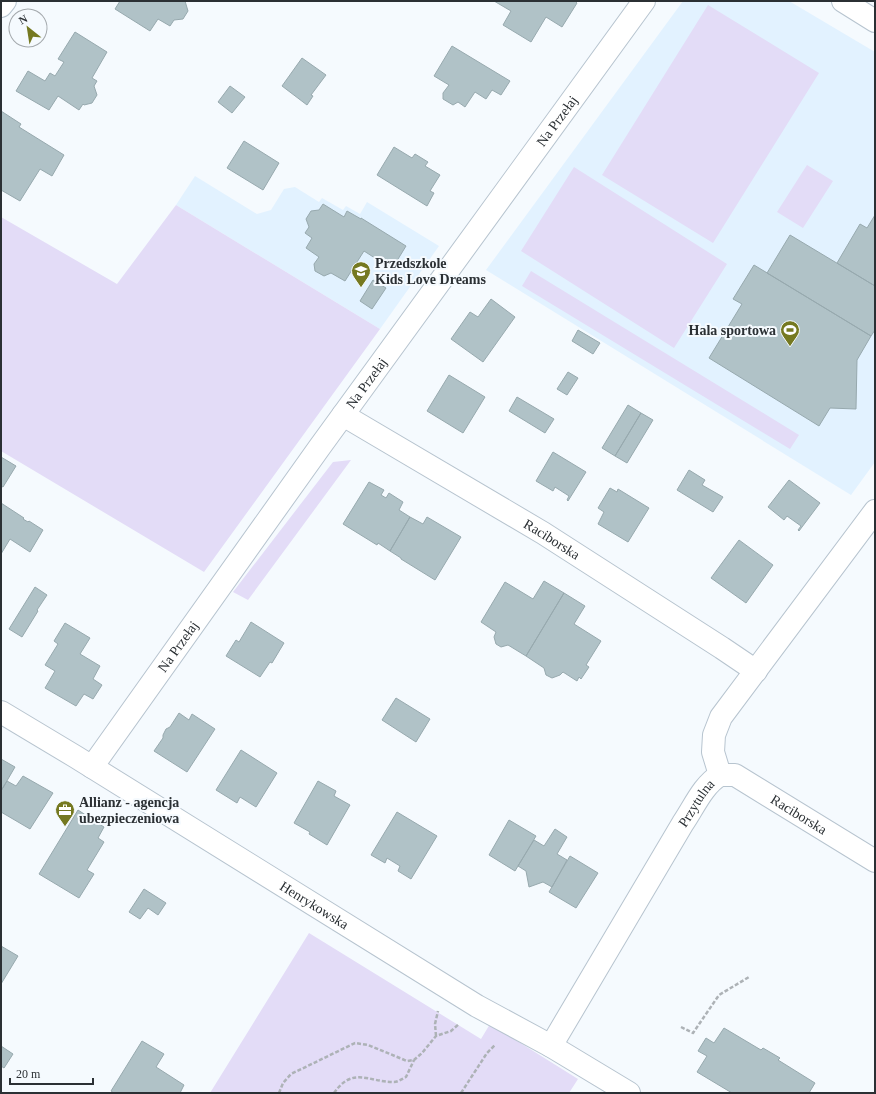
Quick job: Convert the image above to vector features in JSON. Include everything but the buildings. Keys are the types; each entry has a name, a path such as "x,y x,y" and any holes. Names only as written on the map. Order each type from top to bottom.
{"street":[{"path":"1,6 5,1"},
{"name":"Na Przełaj","path":"92,767 343,415 644,1"},
{"path":"843,1 875,21"},
{"name":"Raciborska","path":"343,415 543,533 756,671"},
{"name":"Przytulna","path":"551,1046 683,823 705,789 713,779 720,775 713,752 714,735 722,717 875,511"},
{"name":"Henrykowska","path":"1,712 477,1006 551,1046 630,1093"},
{"name":"Raciborska","path":"720,775 735,775 875,861"}],"path":[{"path":"681,1027 693,1033 719,995 749,977"},
{"path":"334,1093 345,1081 357,1076 395,1082 406,1077 414,1060 436,1036 451,1031 477,1006"},
{"path":"461,1093 487,1053 514,1026"},
{"path":"279,1093 283,1083 291,1074 355,1043 368,1045 407,1061 414,1060"}],"shaded area":[{"path":"683,1 789,1 875,52 875,462 851,495 486,270"},
{"path":"708,5 819,73 713,243 602,175"},
{"path":"807,165 833,181 803,228 777,212"},
{"path":"574,167 727,264 674,348 521,251"},
{"name":"Przedszkole Kids Love Dreams","path":"195,176 257,214 271,210 284,189 295,187 319,202 322,198 343,210 346,206 360,214 367,202 439,246 380,329 176,205"},
{"path":"176,205 380,329 204,572 1,451 1,217 117,284"},
{"path":"531,271 799,435 790,449 522,286"},
{"path":"351,460 248,600 233,592 333,462"},
{"path":"309,933 481,1039 490,1024 578,1079 569,1093 210,1093"}],"place":[{"name":"Przedszkole Kids Love Dreams","path":"361,288"},
{"name":"Hala sportowa","path":"790,347"},
{"name":"Allianz - agencja ubezpieczeniowa","path":"65,827"}]}
